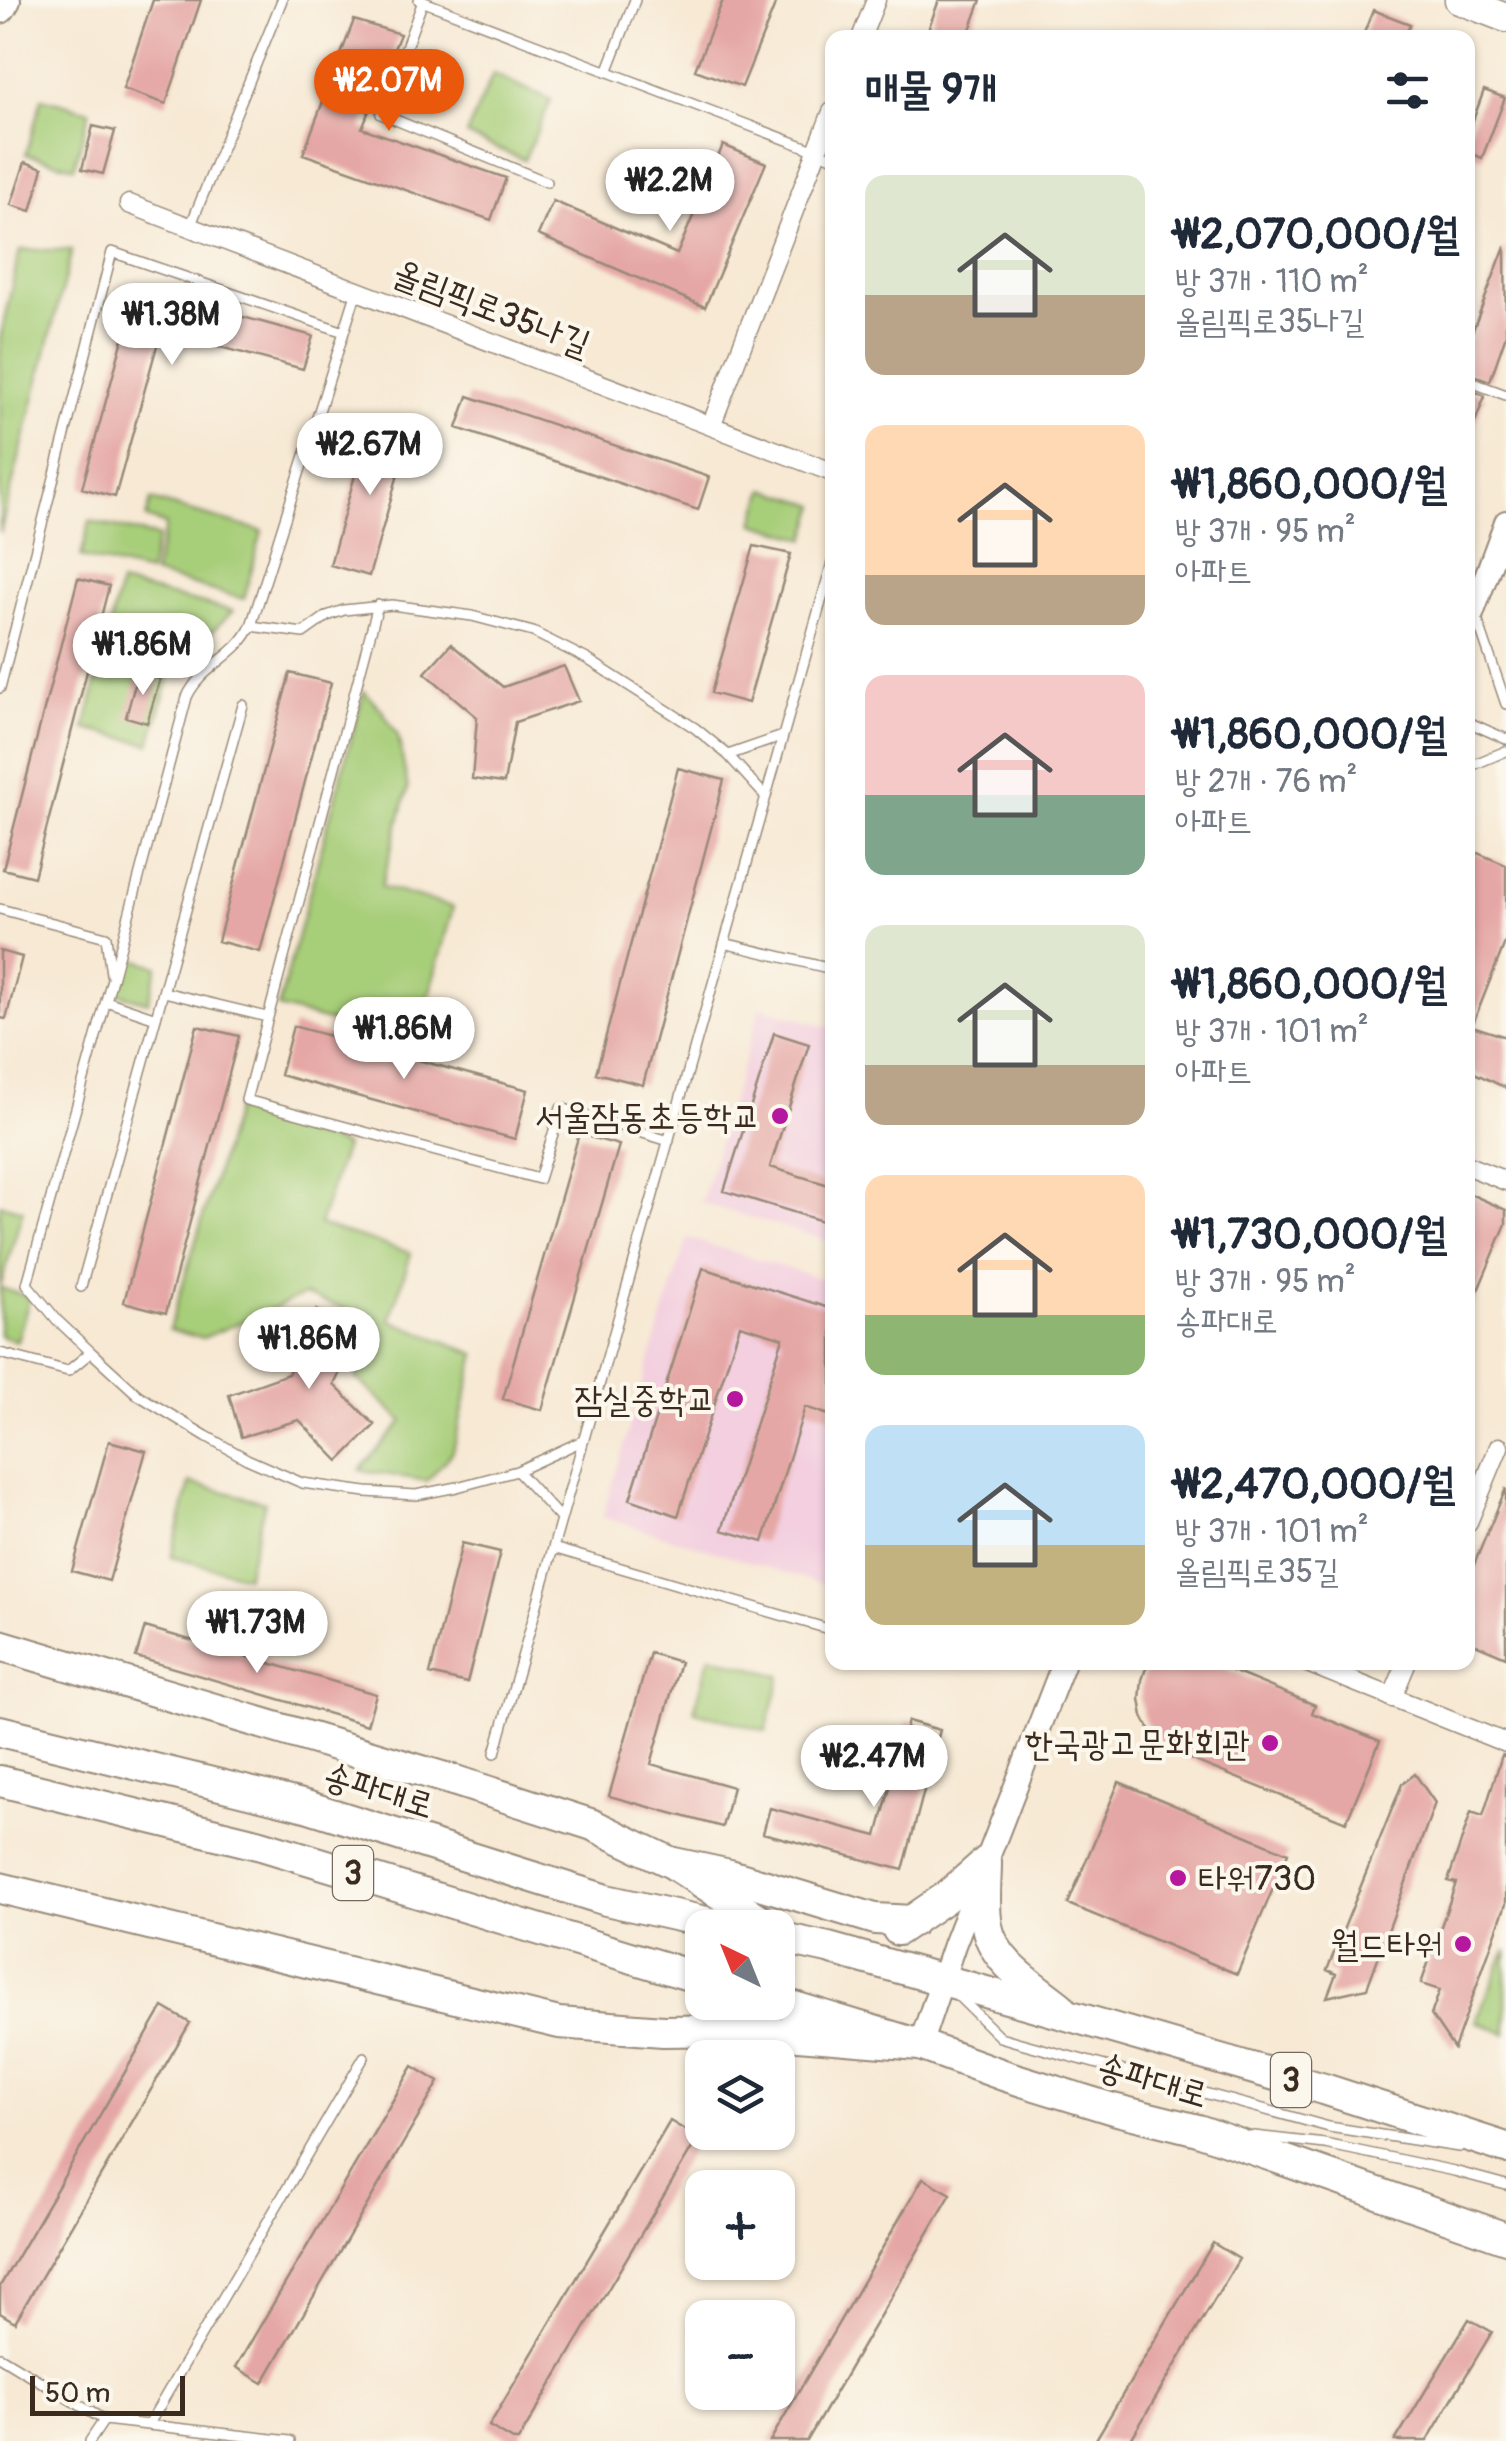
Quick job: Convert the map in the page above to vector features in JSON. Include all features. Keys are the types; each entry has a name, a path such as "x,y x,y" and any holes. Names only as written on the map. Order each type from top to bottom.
{"main road":[{"path":"0,8 5,0"},
{"path":"1459,0 1506,18"},
{"path":"0,1645 593,1825 672,1863 744,1910"},
{"name":"송파대로","path":"0,1731 306,1806 606,1900 685,1917"},
{"name":"3","path":"0,1781 261,1845 685,1974"},
{"path":"828,1948 880,1940 913,1921 986,1862"},
{"path":"986,1862 986,1925 995,1949 1074,2018"},
{"path":"672,1863 730,1875 874,1919 913,1921"},
{"path":"0,1888 559,2024 663,2031 737,2030 920,2045"},
{"name":"송파대로","path":"795,1938 1324,2089 1506,2151"},
{"name":"송파대로","path":"795,2007 1113,2109 1198,2130 1506,2238"}],"street":[{"path":"864,30 876,0"},
{"path":"710,426 825,154"},
{"name":"올림픽로35나길","path":"129,204 825,469"},
{"path":"1475,603 1506,522"},
{"path":"1475,1169 1506,1181"},
{"path":"1475,1506 1500,1447"},
{"path":"920,2045 1061,1670"},
{"path":"1324,1670 1506,1743"},
{"path":"1392,1698 1404,1670"}],"lane":[{"path":"190,228 282,0"},
{"path":"606,72 635,0"},
{"path":"547,182 382,114 421,1 825,154"},
{"path":"0,688 112,252 344,332"},
{"path":"357,291 246,638 206,670 190,690 27,1284 56,1320 138,1395 206,1436 302,1484 416,1495 517,1471 584,1440"},
{"path":"1475,384 1506,396"},
{"path":"495,1754 825,589"},
{"path":"378,606 246,1100 539,1179 560,1108 669,1141"},
{"path":"250,626 303,633 327,616 344,610 408,606 472,616 533,632 587,659 695,728 728,755 766,797"},
{"path":"1475,628 1506,704"},
{"path":"81,1286 243,705"},
{"path":"1475,725 1506,739"},
{"path":"728,755 784,736"},
{"path":"1475,764 1506,752"},
{"path":"0,909 106,938 112,979"},
{"path":"724,943 825,967"},
{"path":"164,992 266,1018"},
{"path":"106,1001 156,1018"},
{"path":"0,1352 68,1371 91,1352"},
{"path":"517,1471 561,1520"},
{"path":"553,1548 825,1628"},
{"path":"942,1980 1000,2037 1328,2127 1506,2151"},
{"path":"149,2424 364,2057"},
{"path":"1198,2130 1325,2144 1506,2185"},
{"path":"0,2357 104,2420 290,2441"},
{"path":"90,2441 104,2420"}],"shaded area":[{"name":"서울잠동초등학교","path":"760,1007 825,1026 825,1240 701,1203"},
{"name":"잠실중학교","path":"687,1238 825,1280 825,1585 602,1517"}],"green space":[{"path":"493,74 551,100 524,160 466,135"},
{"path":"42,98 90,111 74,167 26,154"},
{"path":"20,250 72,250 0,533 0,339"},
{"path":"765,489 817,505 806,539 754,523"},
{"path":"151,500 262,531 244,599 153,574 166,525 146,518"},
{"path":"90,521 158,537 149,573 81,557"},
{"path":"120,584 233,611 196,647 178,647 150,744 85,729"},
{"path":"364,691 398,736 408,788 381,887 453,907 416,1044 278,1008"},
{"path":"126,957 158,966 148,1002 116,993"},
{"path":"236,1107 345,1146 319,1225 411,1253 390,1320 476,1354 453,1451 427,1481 360,1470 403,1421 356,1378 371,1327 346,1309 304,1295 203,1338 169,1330"},
{"path":"0,1204 23,1210 0,1288"},
{"path":"0,1288 30,1297 17,1341 0,1336"},
{"path":"190,1483 265,1502 246,1576 171,1557"},
{"path":"710,1656 781,1676 766,1731 694,1711"},
{"path":"1506,1950 1506,2034 1476,2021"}],"building":[{"path":"153,0 201,0 166,104 123,89"},
{"path":"723,0 777,0 742,87 695,70"},
{"path":"939,0 981,0 970,30 928,30"},
{"path":"1373,10 1410,24 1407,30 1365,30"},
{"path":"354,20 400,34 362,128 506,178 491,220 303,154"},
{"path":"1484,90 1505,98 1482,158 1475,155 1475,115"},
{"path":"93,126 115,131 103,174 82,169"},
{"path":"723,145 766,163 705,307 538,235 553,201 677,254"},
{"path":"25,162 43,168 31,211 11,205"},
{"path":"1505,246 1506,335 1490,381 1475,376 1475,325"},
{"path":"137,288 313,336 303,369 161,331 115,497 82,488"},
{"path":"1475,392 1485,396 1475,422"},
{"path":"468,396 709,477 698,510 457,428"},
{"path":"370,421 410,432 369,576 330,565"},
{"path":"754,546 791,554 748,703 711,693"},
{"path":"78,578 109,586 34,877 3,869"},
{"path":"451,644 503,687 564,666 579,701 515,722 504,783 472,779 477,717 425,673"},
{"path":"138,673 160,679 147,723 126,717"},
{"path":"290,673 331,683 260,952 218,941"},
{"path":"678,768 724,780 643,1085 596,1073"},
{"path":"1475,852 1506,865 1506,940 1475,1018"},
{"path":"0,951 22,957 6,1019 0,1018"},
{"path":"197,1026 239,1036 166,1313 124,1302"},
{"path":"293,1026 528,1090 515,1139 280,1075"},
{"path":"1475,1027 1506,1037 1506,1088 1475,1073"},
{"path":"774,1033 809,1044 770,1167 825,1184 825,1222 724,1191"},
{"path":"579,1134 619,1145 542,1410 503,1399"},
{"path":"1475,1196 1506,1210 1506,1224 1475,1297"},
{"name":"잠실중학교","path":"703,1268 825,1307 825,1414 805,1407 763,1542 722,1530 783,1338 740,1325 678,1516 630,1499"},
{"path":"317,1310 359,1331 334,1385 375,1425 339,1461 299,1420 241,1437 229,1395 288,1374"},
{"path":"109,1441 146,1451 109,1581 72,1571"},
{"path":"1506,1488 1506,1657 1475,1644 1475,1562"},
{"path":"462,1543 500,1552 467,1683 430,1674"},
{"path":"145,1627 376,1694 367,1725 136,1657"},
{"path":"650,1653 680,1662 651,1764 733,1787 722,1827 609,1796"},
{"name":"한국광고문화회관","path":"1145,1670 1230,1670 1315,1705 1312,1713 1380,1741 1346,1822 1163,1745 1143,1716"},
{"path":"908,1721 940,1730 903,1870 763,1833 770,1808 877,1836"},
{"name":"월드타워","path":"1502,1755 1506,1756 1506,1904 1454,2049 1431,2015 1440,1990 1421,1984 1456,1883 1448,1881 1471,1812 1483,1816"},
{"path":"1415,1774 1435,1803 1367,1988 1327,1997 1336,1974 1327,1970 1402,1784"},
{"name":"타워730","path":"1119,1782 1288,1853 1237,1974 1068,1904"},
{"path":"163,2007 190,2023 15,2322 0,2313 0,2286"},
{"path":"413,2066 439,2082 263,2383 236,2367"},
{"path":"670,2121 685,2130 685,2150 691,2150 518,2441 489,2426"},
{"path":"923,2178 951,2194 807,2441 770,2441 788,2410 795,2410 795,2398"},
{"path":"1213,2243 1239,2259 1130,2441 1095,2441"},
{"path":"1469,2319 1492,2332 1427,2441 1395,2441"}],"place":[{"name":"서울잠동초등학교","path":"780,1116"},
{"name":"잠실중학교","path":"735,1399"},
{"name":"한국광고문화회관","path":"1270,1743"},
{"name":"타워730","path":"1178,1878"},
{"name":"월드타워","path":"1463,1944"}]}
